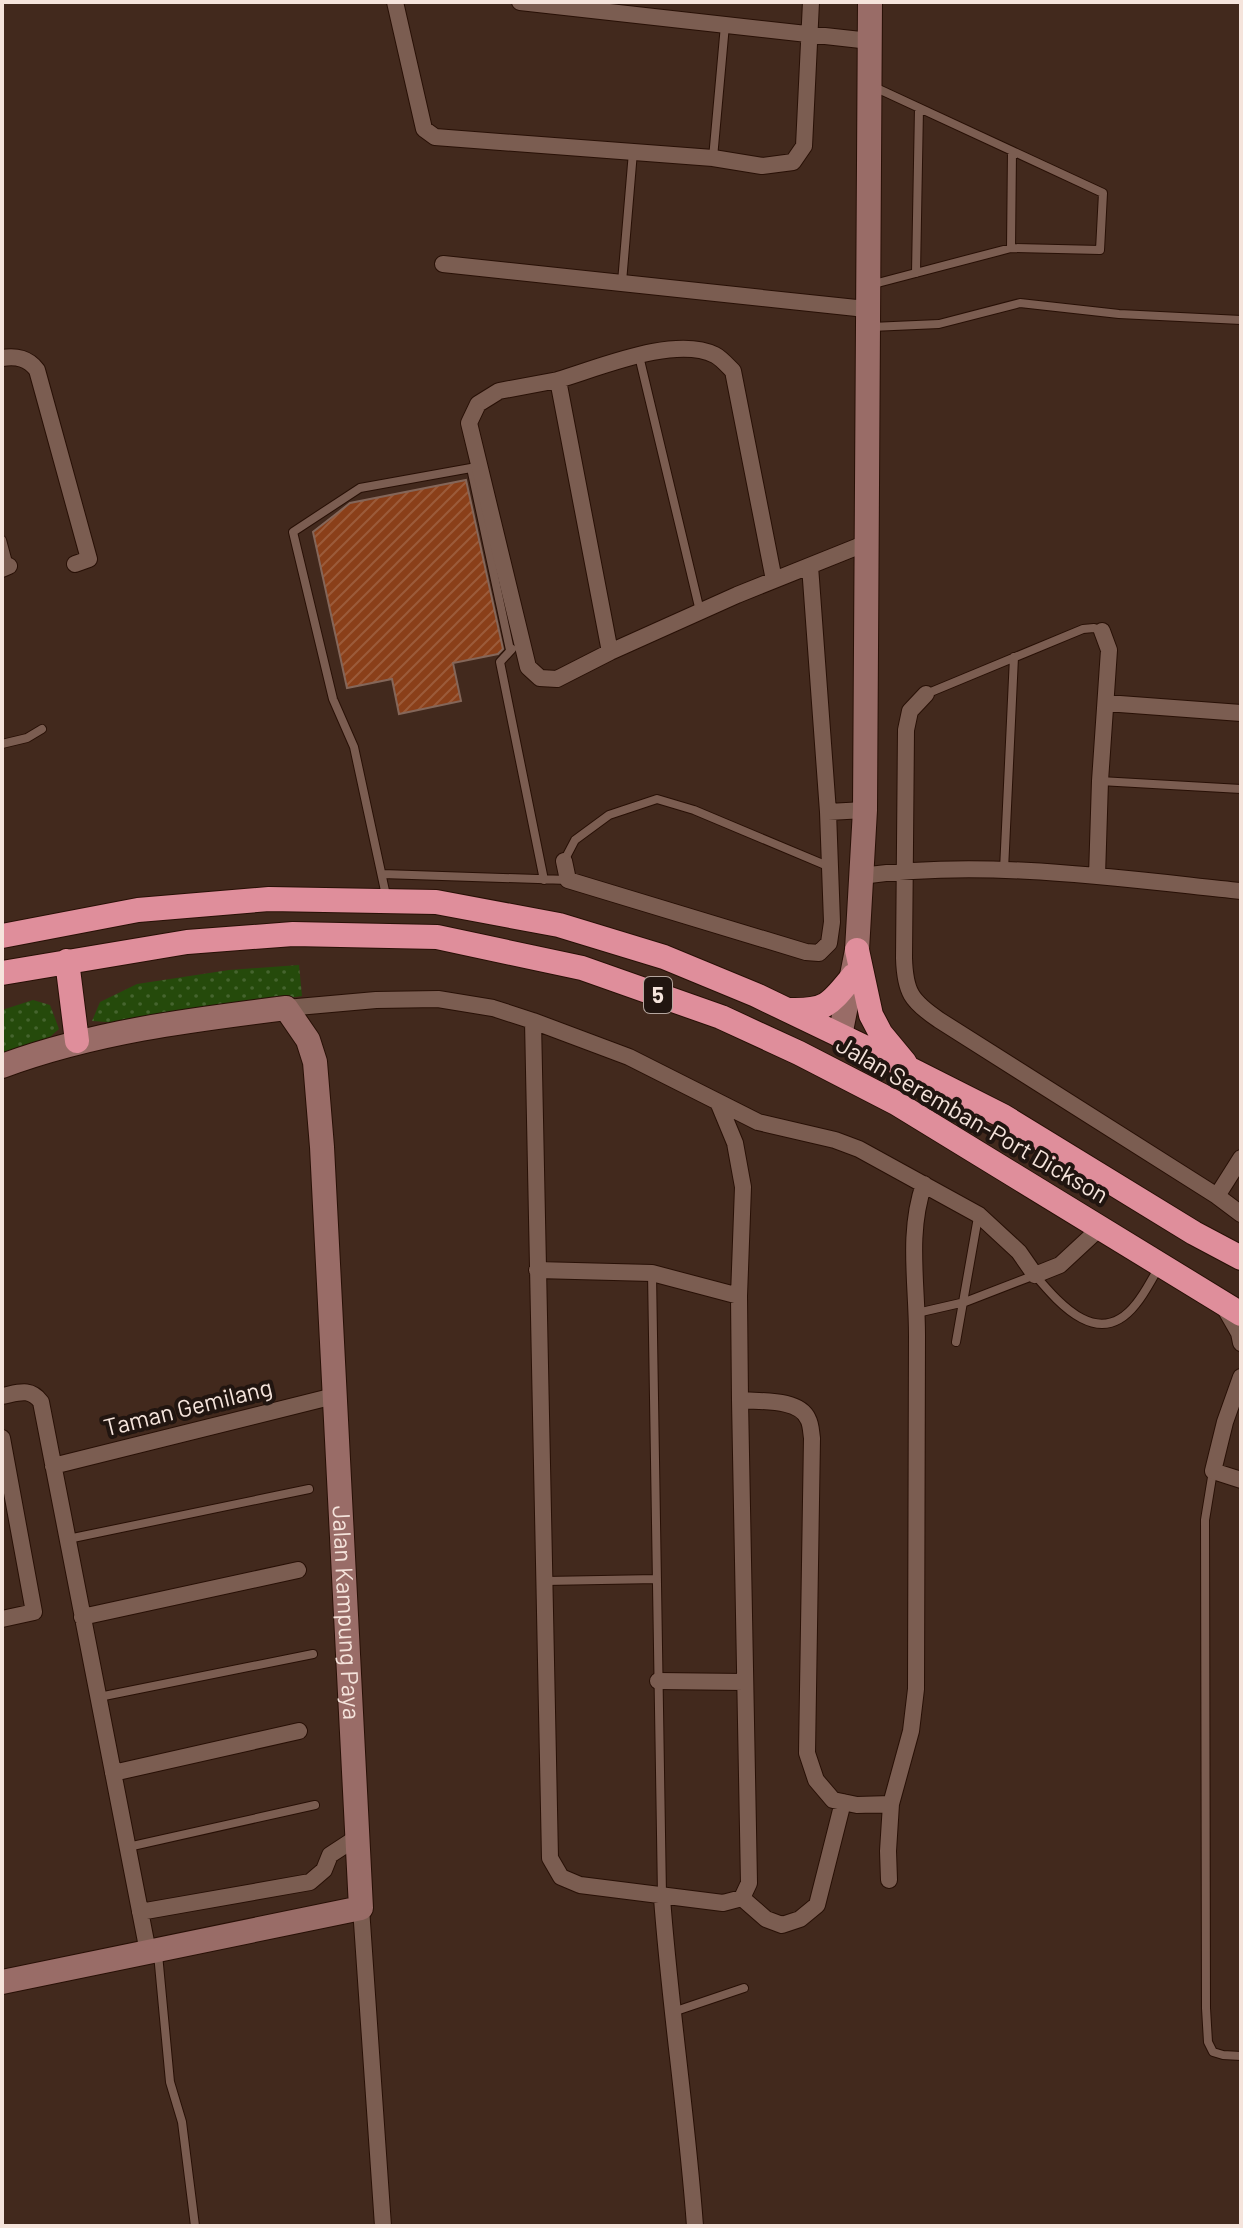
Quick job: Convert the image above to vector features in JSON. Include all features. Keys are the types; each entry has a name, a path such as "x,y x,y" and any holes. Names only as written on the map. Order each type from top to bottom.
{"highway":[{"name":"Jalan Seremban-Port Dickson","path":"2,936 138,910 269,899 436,902 559,925 664,957 787,1010 910,1069 1003,1116 1194,1233 1241,1258"},
{"name":"Jalan Seremban-Port Dickson","path":"2,973 187,942 293,934 437,937 582,968 721,1017 896,1103 1012,1171 1232,1309"},
{"path":"857,950 871,1015 881,1034 910,1069"},
{"path":"67,961 77,1041"},
{"path":"787,1010 814,1010 829,1005 853,976"},
{"path":"840,1036 843,1049 854,1063 996,1149 1012,1171"}],"street":[{"path":"395,2 424,129 435,137 713,158 762,166 793,162 804,146 811,2"},
{"path":"520,2 656,10 725,25 870,41"},
{"path":"840,1036 857,950 865,810 864,544 870,2"},
{"path":"443,264 866,307"},
{"path":"774,580 733,371 716,355 686,348 639,356 558,380 499,391 478,404 469,423 516,647 528,667 540,678 557,679 700,612 864,544"},
{"path":"2,358 26,360 37,370 89,559 75,564"},
{"path":"558,380 610,652"},
{"path":"564,861 568,880 806,952 819,953 829,943 832,922 828,812 810,566"},
{"path":"1097,876 1109,650 1102,631"},
{"path":"926,694 910,711 906,730 904,976 909,993 920,1007 1241,1214"},
{"path":"1106,703 1241,713"},
{"path":"828,812 865,810"},
{"path":"861,876 904,870 1004,871 1097,876 1241,891"},
{"path":"2,1066 77,1041 134,1028 286,1008 376,1000 438,999 493,1008 533,1021 629,1057 758,1122 835,1140 859,1149 979,1215 1019,1252 1035,1275 1060,1265 1101,1227"},
{"name":"Jalan Kampung Paya","path":"286,1008 308,1040 315,1062 356,1838 383,2226"},
{"path":"533,1021 550,1858 561,1877 580,1885 662,1898 723,1903 742,1898"},
{"path":"718,1102 735,1143 743,1187 739,1296 749,1883 742,1898"},
{"path":"1217,1196 1241,1158"},
{"path":"889,1880 891,1804 911,1731 916,1689 917,1313 913,1246 917,1205 924,1184"},
{"path":"537,1270 652,1273 739,1296"},
{"path":"1232,1309 1241,1343"},
{"path":"1241,1377 1225,1422 1213,1471 1241,1480"},
{"path":"2,1396 27,1391 41,1402 140,1912 153,1950"},
{"name":"Taman Gemilang","path":"53,1466 334,1396"},
{"path":"740,1400 786,1404 802,1410 809,1420 812,1438 807,1753 816,1780 833,1800 857,1805 891,1804"},
{"path":"2,1438 34,1612 2,1619"},
{"path":"82,1617 298,1570"},
{"path":"658,1681 744,1682"},
{"path":"113,1773 299,1731"},
{"path":"742,1898 766,1919 782,1925 800,1919 817,1905 843,1802"},
{"path":"140,1912 310,1882 324,1870 330,1855 356,1838"},
{"path":"662,1898 695,2226"},
{"path":"2,1982 361,1908"}],"lane":[{"path":"713,158 725,25"},
{"path":"866,307 916,273 1011,248 1100,250 1103,193 868,84"},
{"path":"916,273 919,108"},
{"path":"622,283 633,151"},
{"path":"1011,248 1012,151"},
{"path":"866,307 939,324 1020,303 1119,314 1241,320"},
{"path":"639,356 700,612"},
{"path":"388,901 354,747 333,699 293,532 360,488 471,468 516,647 500,662 544,880"},
{"path":"2,540 6,567"},
{"path":"926,694 1083,629 1102,631"},
{"path":"1004,871 1014,657"},
{"path":"2,744 27,738 42,729"},
{"path":"1100,781 1241,789"},
{"path":"564,861 575,840 609,815 657,799 694,810 830,867"},
{"path":"382,874 568,880"},
{"path":"956,1342 979,1215"},
{"path":"917,1313 965,1302 1035,1275 1054,1298 1082,1321 1104,1324 1123,1317 1136,1305 1161,1266"},
{"path":"652,1273 662,1898"},
{"path":"1213,1471 1205,1520 1206,2008 1208,2042 1213,2052 1241,2056"},
{"path":"67,1539 309,1489"},
{"path":"545,1581 657,1579"},
{"path":"98,1697 313,1654"},
{"path":"127,1847 315,1805"},
{"path":"153,1950 170,2082 182,2122 195,2226"},
{"path":"672,2012 744,1988"}],"green space":[{"path":"299,965 302,996 121,1023 92,1021 100,1002 137,984 229,970"},
{"path":"33,1000 50,1005 59,1029 42,1044 2,1058 2,1010"}],"building":[{"path":"466,480 503,649 498,654 453,663 461,701 399,714 392,679 347,688 313,532 350,503"}]}
